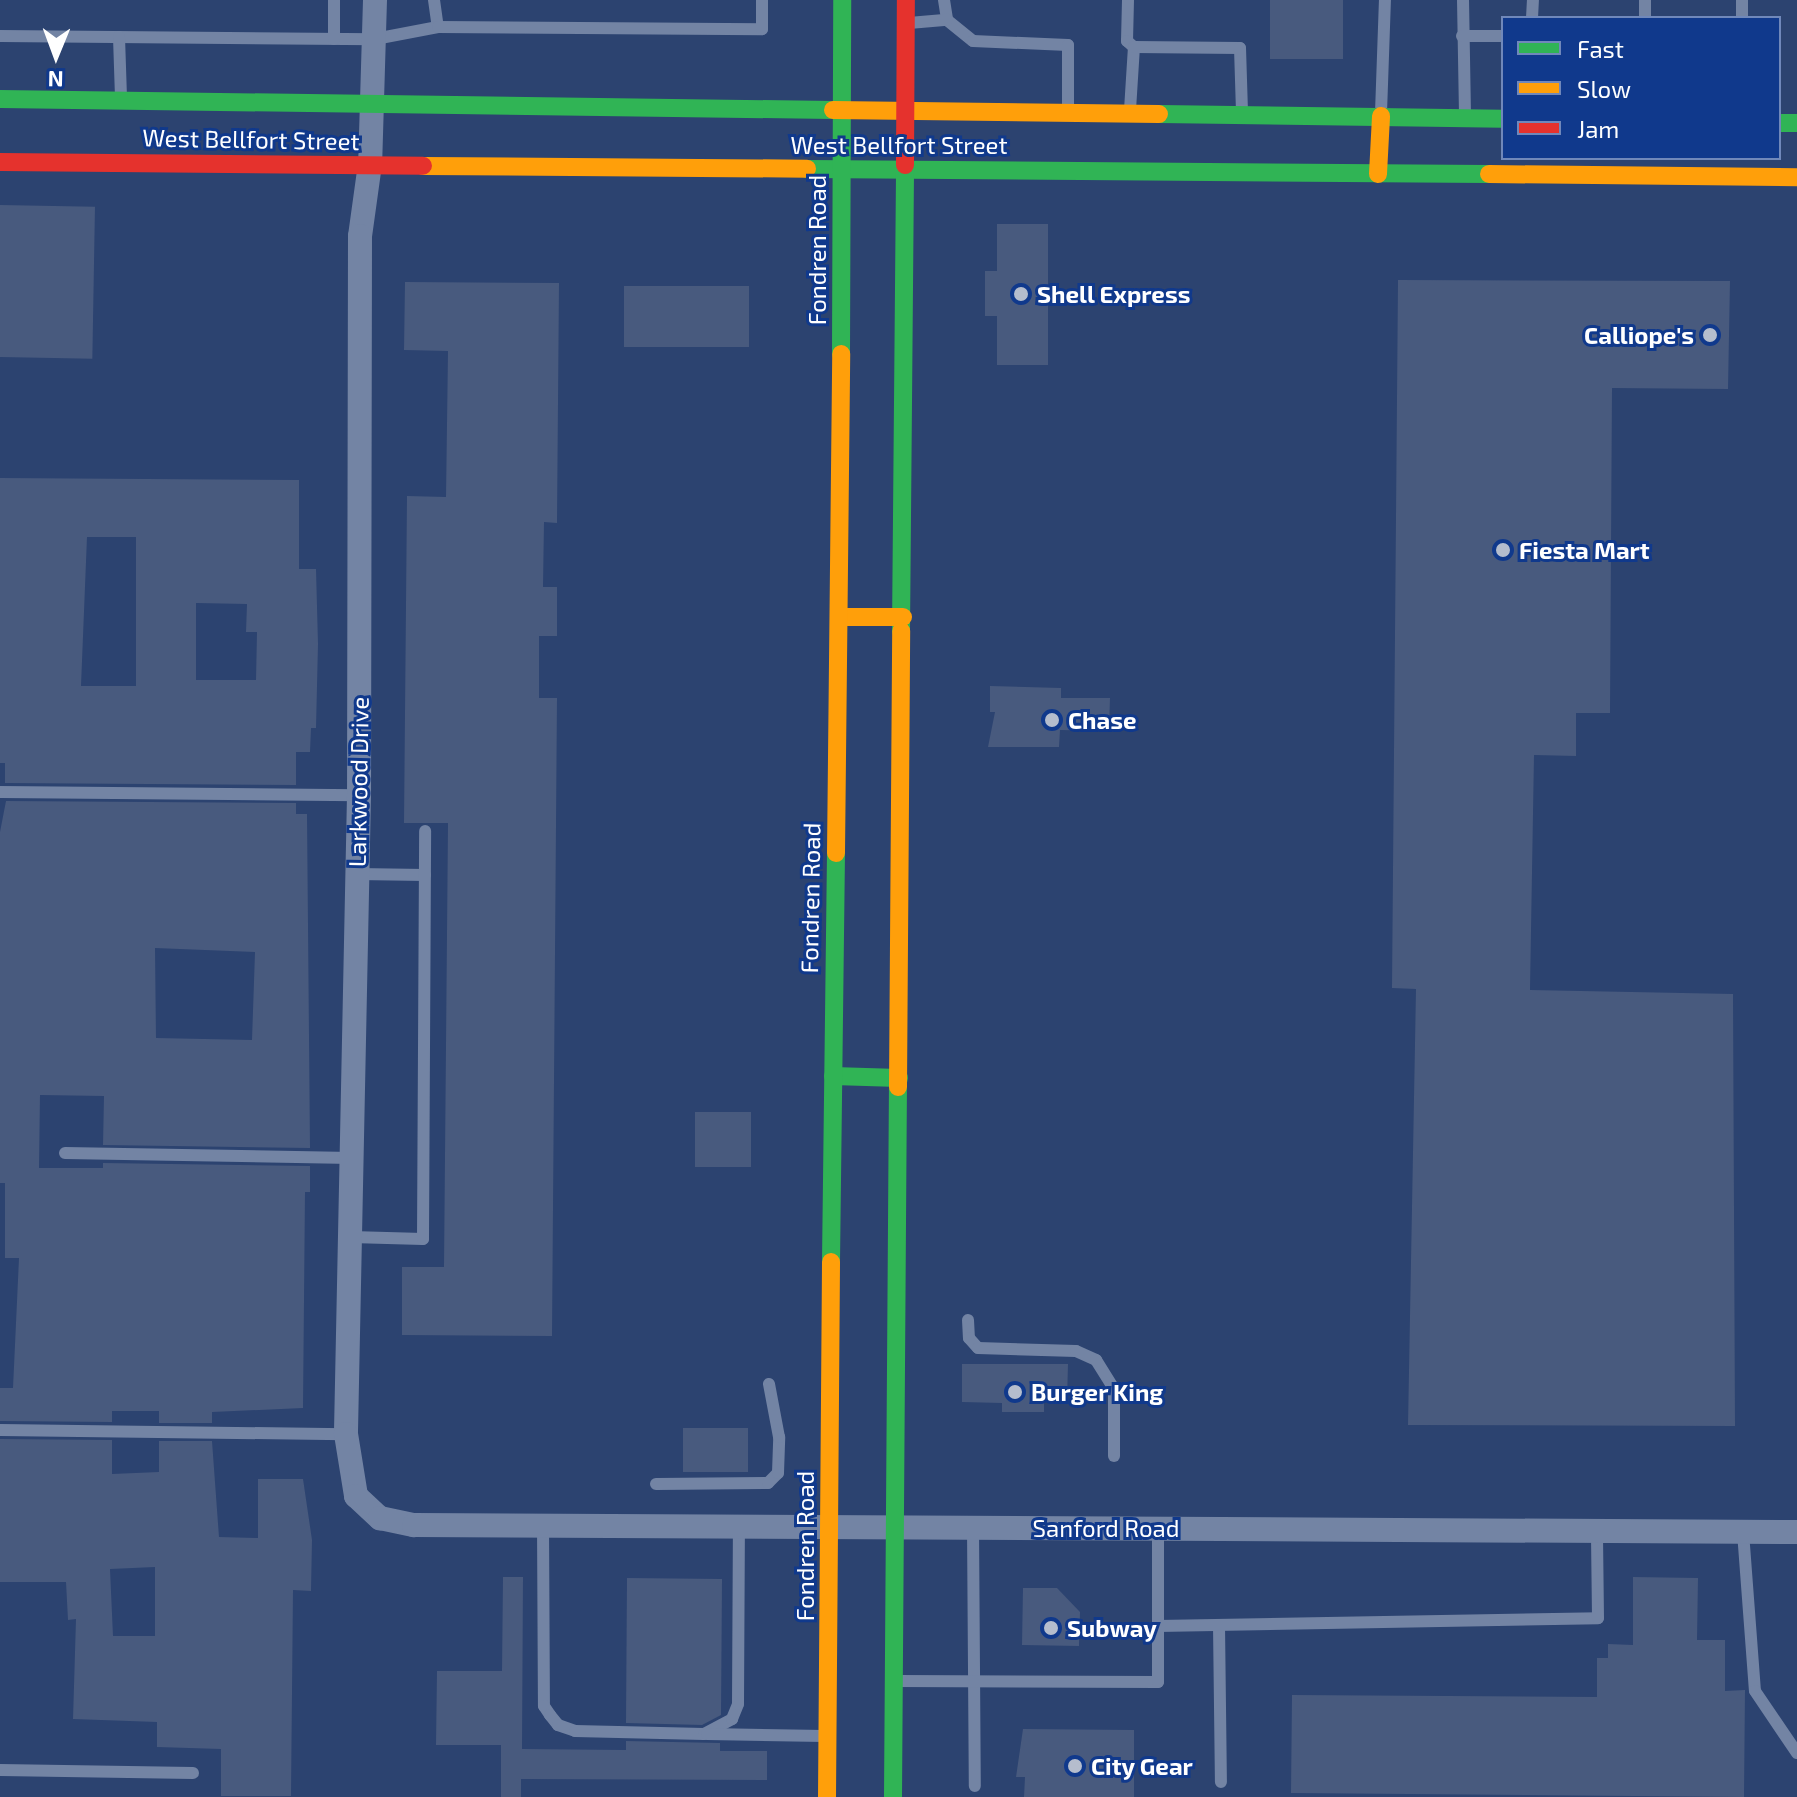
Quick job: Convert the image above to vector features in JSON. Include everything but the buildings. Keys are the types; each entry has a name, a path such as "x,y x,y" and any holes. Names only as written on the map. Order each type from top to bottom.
{"main road":[{"name":"Fondren Road","path":"827,1797 833,1076 841,617 842,0"},
{"path":"893,1797 906,0"},
{"name":"West Bellfort Street","path":"0,99 1501,119"},
{"path":"1378,174 1381,116"},
{"name":"West Bellfort Street","path":"0,162 1797,177"},
{"path":"841,617 903,617"},
{"path":"833,1076 899,1078"}],"street":[{"name":"Larkwood Drive","path":"375,0 370,164 360,236 359,795 346,1434 356,1496 380,1518 414,1525"},
{"name":"Sanford Road","path":"414,1525 1797,1532"}],"lane":[{"path":"334,0 334,39"},
{"path":"434,0 438,27"},
{"path":"0,36 375,39 438,27 762,29 762,0"},
{"path":"944,0 947,20 973,41 1068,45 1068,113"},
{"path":"1128,0 1127,41 1134,47 1240,48 1242,115"},
{"path":"1381,116 1385,0"},
{"path":"1463,0 1464,118"},
{"path":"906,24 947,20"},
{"path":"1462,36 1501,36"},
{"path":"119,37 121,101"},
{"path":"1130,113 1134,47"},
{"path":"0,792 359,795"},
{"path":"351,1237 423,1239 425,831"},
{"path":"357,874 425,875"},
{"path":"65,1153 352,1158"},
{"path":"968,1320 969,1338 978,1348 1076,1351 1096,1360 1114,1389 1114,1456"},
{"path":"656,1484 768,1483 778,1473 779,1437 769,1384"},
{"path":"0,1430 346,1434"},
{"path":"543,1524 544,1706 558,1725 575,1731 828,1736"},
{"path":"704,1734 732,1719 738,1704 739,1526"},
{"path":"973,1527 975,1786"},
{"path":"894,1681 1158,1682 1158,1528"},
{"path":"1158,1626 1598,1618 1597,1531"},
{"path":"1743,1532 1755,1691 1797,1753"},
{"path":"1219,1625 1221,1782"},
{"path":"0,1770 193,1773"}],"traffic: fast":[{"path":"841,354 842,0"},
{"path":"0,99 833,110"},
{"path":"1159,114 1501,119"},
{"path":"1781,123 1797,123"},
{"path":"901,631 905,165"},
{"path":"807,169 1489,174"},
{"path":"831,1262 836,853"},
{"path":"833,1076 899,1078"},
{"path":"893,1797 898,1087"}],"traffic: slow":[{"path":"833,110 1159,114"},
{"path":"1378,174 1381,116"},
{"path":"423,166 807,169"},
{"path":"1489,174 1797,177"},
{"path":"836,853 841,354"},
{"path":"841,617 903,617"},
{"path":"898,1087 901,631"},
{"path":"827,1797 831,1262"}],"traffic: jam":[{"path":"905,165 906,0"},
{"path":"0,162 423,166"}],"place":[{"name":"Shell Express","path":"1021,294"},
{"name":"Calliope's","path":"1710,335"},
{"name":"Fiesta Mart","path":"1503,550"},
{"name":"Chase","path":"1052,720"},
{"name":"Burger King","path":"1015,1392"},
{"name":"Subway","path":"1051,1628"},
{"name":"City Gear","path":"1075,1766"}]}
